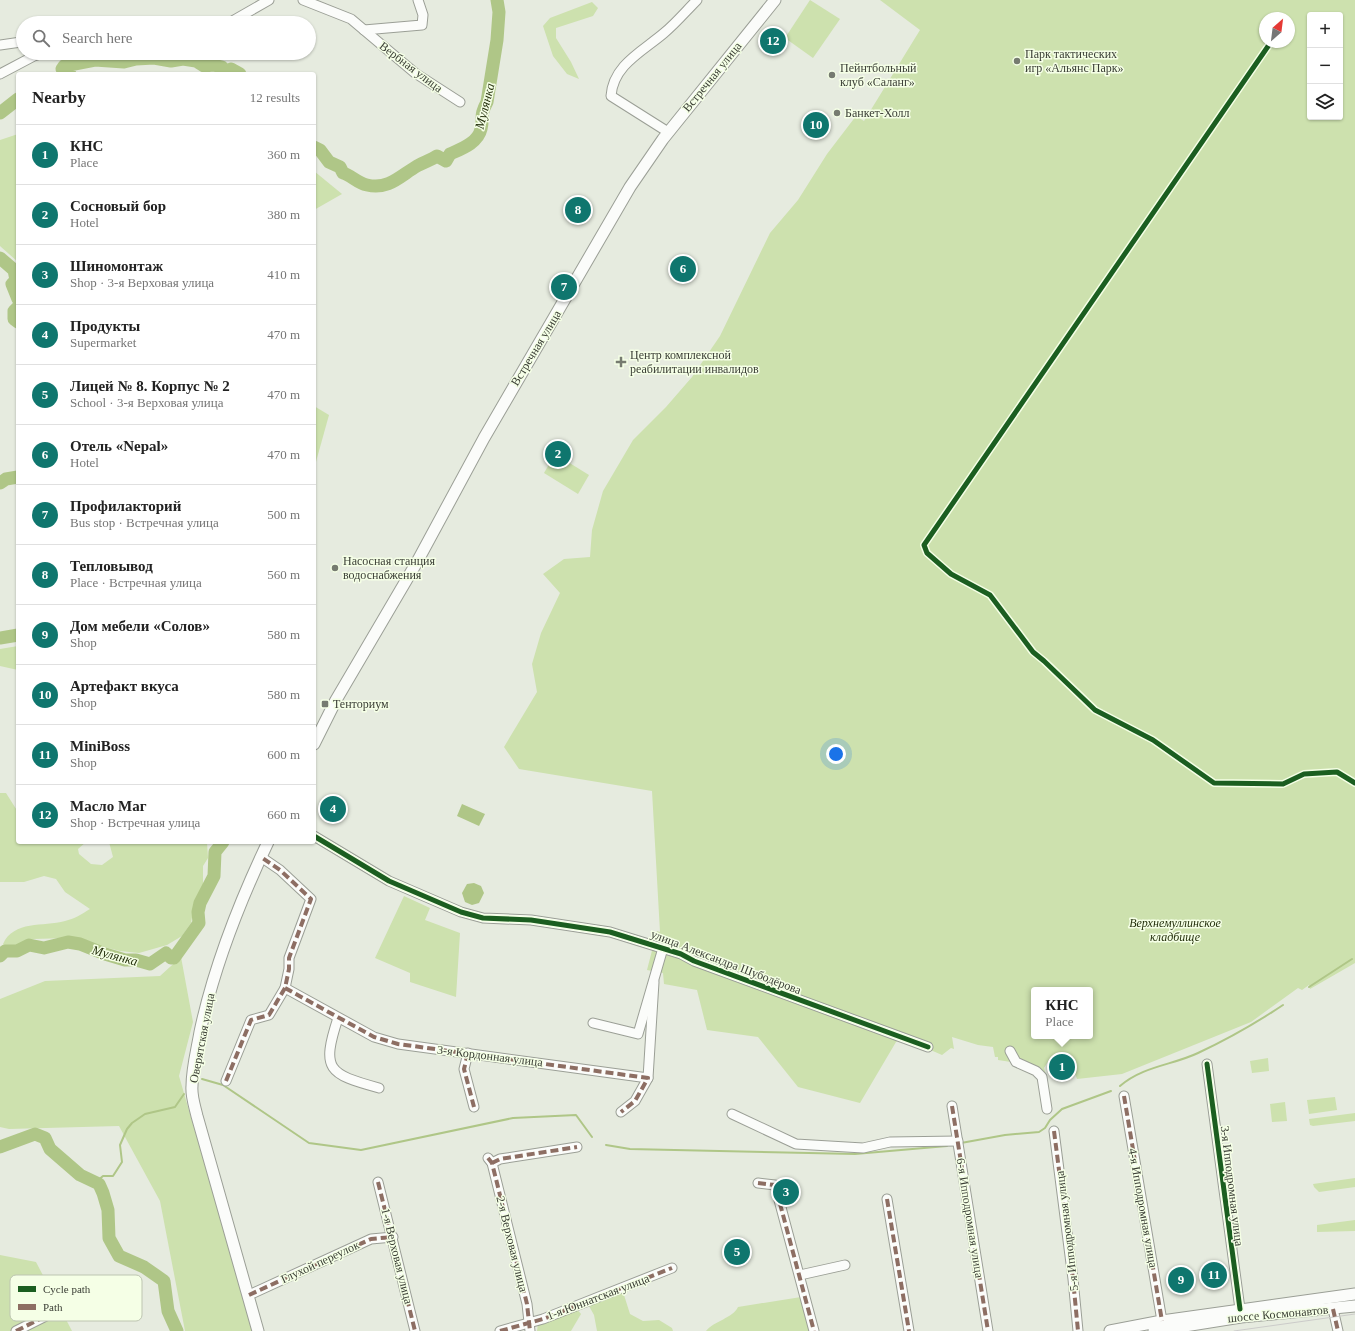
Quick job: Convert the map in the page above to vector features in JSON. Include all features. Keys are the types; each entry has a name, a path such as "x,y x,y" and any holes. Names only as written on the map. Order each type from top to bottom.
{"main road":[{"name":"Встречная улица","path":"316,740 363,653 417,562 487,432 618,206 668,132 775,0"},
{"name":"Оверятская улица","path":"258,1331 197,1116 192,1088 205,1008 236,916 267,844"},
{"name":"шоссе Космонавтов","path":"1110,1331 1240,1309 1355,1294"},
{"name":"шоссе Космонавтов","path":"1154,1331 1241,1317 1355,1306"}],"street":[{"path":"241,16 269,0"},
{"name":"Вербная улица","path":"303,0 351,19 415,73 460,102"},
{"name":"Вербная улица","path":"364,30 422,25 423,15 418,0"},
{"path":"668,132 611,96 611,88 617,73 628,61 665,32 697,0"},
{"path":"0,45 16,43"},
{"path":"0,74 26,60"},
{"name":"улица Александра Шубодёрова","path":"316,837 389,881 466,914 483,918 531,920 610,932 681,954 694,961 928,1048"},
{"path":"226,1081 251,1020 269,1015 285,988 289,969 289,958 311,899 280,870 261,857"},
{"path":"593,1023 638,1034 663,948"},
{"path":"621,1112 635,1101 648,1078 654,982"},
{"name":"3-я Кордонная улица","path":"285,988 374,1037 398,1044 648,1078"},
{"path":"338,1018 330,1046 329,1058 334,1070 351,1080 379,1088"},
{"path":"1010,1051 1017,1063 1036,1071 1042,1077 1047,1109"},
{"path":"468,1053 464,1069 474,1107"},
{"name":"3-я Ипподромная улица","path":"1207,1064 1240,1309"},
{"name":"4-я Ипподромная улица","path":"1124,1096 1162,1321"},
{"name":"6-я Ипподромная улица","path":"952,1106 988,1331"},
{"path":"732,1114 796,1144 863,1148 890,1142 957,1136"},
{"name":"5-я Ипподромная улица","path":"1054,1132 1073,1279 1078,1331"},
{"name":"2-я Верховая улица","path":"529,1327 527,1304 490,1161 577,1147"},
{"name":"1-я Верховая улица","path":"378,1182 416,1331"},
{"path":"758,1183 775,1185 814,1331"},
{"path":"887,1199 909,1331"},
{"name":"Глухой переулок","path":"249,1295 370,1239 393,1237"},
{"path":"800,1275 845,1265"},
{"name":"1-я Юннатская улица","path":"500,1331 529,1327 543,1319 672,1268"},
{"path":"1333,1309 1338,1331"},
{"path":"16,1331 36,1321"}],"green space":[{"path":"810,0 840,19 813,58 785,38"},
{"name":"Верхнемуллинское кладбище","path":"880,0 1355,0 1355,963 1310,989 1309,985 1302,990 1298,988 1251,1022 1122,1074 1077,1079 1073,1068 1069,1069 1066,1055 1051,1057 1044,1068 1046,1075 1011,1062 998,1060 998,1057 995,1057 993,1047 978,1045 952,1037 954,1049 951,1048 942,1055 903,1038 896,1042 860,1103 798,1087 758,1037 707,1030 697,990 664,984 663,973 647,970 657,931 660,932 652,791 519,769 504,747 537,692 532,664 541,633 560,593 543,574 564,559 590,557 592,530 603,491 633,440 666,407 692,377 720,336 770,233 798,200 827,154 856,116 864,121 920,30"},
{"path":"592,2 598,8 593,16 556,28 556,38 571,62 579,79 567,74 553,56 543,26 550,18"},
{"path":"16,135 16,260 0,246 0,140"},
{"path":"316,173 342,194 316,209"},
{"path":"316,407 329,415 316,462"},
{"path":"555,454 589,475 578,494 544,473"},
{"path":"16,646 16,670 0,666 0,649"},
{"path":"0,793 6,793 16,809 16,844 84,844 78,849 79,854 91,864 102,865 113,857 110,844 207,844 208,858 203,866 203,889 194,906 191,923 182,936 167,945 139,953 120,951 69,938 33,939 16,948 6,948 3,944 8,936 14,931 30,926 68,920 90,909 65,892 56,879 44,876 24,882 0,882"},
{"path":"404,896 430,908 425,920 460,933 456,997 410,982 410,973 375,958"},
{"path":"181,957 193,1022 179,1076 253,1331 185,1331 160,1201 119,1126 9,1129 0,1127 0,999 45,981 160,976"},
{"path":"1268,1058 1269,1071 1252,1073 1250,1061"},
{"path":"1335,1097 1337,1110 1309,1114 1307,1100"},
{"path":"1285,1102 1287,1121 1272,1122 1270,1104"},
{"path":"1355,1113 1355,1121 1313,1126 1310,1125 1309,1119"},
{"path":"1355,1178 1355,1187 1319,1192 1313,1184"},
{"path":"1355,1220 1355,1231 1317,1232 1317,1225"},
{"path":"0,1255 36,1262 43,1275 10,1275 10,1321 67,1321 72,1331 0,1331"},
{"path":"621,1293 624,1295 630,1314 643,1321 659,1320 672,1328 673,1331 597,1331 594,1315 589,1306"},
{"path":"801,1297 811,1331 706,1331 736,1311 738,1307"},
{"path":"576,1308 581,1314 571,1331 537,1331 538,1324"}],"shaded area":[{"path":"462,804 485,814 479,826 457,816"},
{"path":"474,883 481,886 484,893 479,903 472,905 465,902 462,893 467,884"}],"waterway":[{"name":"Мулянка","path":"316,148 320,150 329,162 340,167 343,173 363,184 382,186 394,181 417,166 437,156 446,161 450,154 473,142 481,129 482,114 487,102 497,40 499,12 497,0"},
{"name":"Мулянка","path":"67,72 62,69 64,66 95,60"},
{"name":"Мулянка","path":"95,60 124,62 132,60"},
{"name":"Мулянка","path":"165,60 177,60"},
{"name":"Мулянка","path":"190,60 196,61 204,66 213,65 222,67 226,72"},
{"name":"Мулянка","path":"226,72 231,69 236,72"},
{"name":"Мулянка","path":"0,113 16,101"},
{"name":"Мулянка","path":"0,258 14,270 16,280"},
{"name":"Мулянка","path":"16,280 12,284 16,294"},
{"name":"Мулянка","path":"16,309 14,311 14,319 16,320"},
{"name":"Мулянка","path":"0,483 6,479 16,477"},
{"name":"Мулянка","path":"0,638 16,635"},
{"name":"Мулянка","path":"0,956 5,951 17,951 29,945 44,948 68,942 80,944 125,960 136,960 150,964 166,953 171,958 174,958 199,923 198,912 200,903 214,876 215,852 221,844"},
{"path":"1309,987 1352,959"},
{"path":"1120,1086 1138,1074 1188,1057 1209,1048 1283,1005"},
{"path":"202,1079 223,1085 309,1143 361,1150 513,1118 576,1115 592,1137"},
{"path":"961,1143 1005,1135 1039,1132 1045,1128 1050,1120 1062,1109 1111,1091"},
{"path":"96,1182 103,1176 113,1176 122,1162 120,1145 127,1129 132,1123 145,1114 175,1107 184,1094"},
{"name":"Мулянка","path":"0,1147 35,1134 45,1138 50,1149 80,1175 99,1184 108,1210 109,1238 119,1256 144,1267 164,1281 168,1311 177,1331"},
{"path":"606,1145 630,1149 855,1154 947,1146"}],"tram line":[{"path":"1234,1331 1355,1314"}],"marked path":[{"path":"226,1081 251,1020 269,1015 285,988 289,969 289,958 311,899 280,870 261,857"},
{"path":"285,988 374,1037 398,1044 648,1078 635,1101 621,1112"},
{"path":"468,1053 464,1069 474,1107"},
{"path":"1124,1096 1162,1321"},
{"path":"952,1106 988,1331"},
{"path":"1054,1131 1073,1279 1078,1331"},
{"path":"492,1163 500,1159 577,1147"},
{"path":"488,1158 492,1163 527,1304 530,1331"},
{"path":"378,1182 415,1331"},
{"path":"758,1183 775,1185 814,1331"},
{"path":"887,1199 909,1331"},
{"path":"249,1295 371,1239 393,1237"},
{"path":"500,1331 543,1319 672,1268"},
{"path":"1333,1309 1338,1331"},
{"path":"16,1331 36,1321"}],"cycle path":[{"path":"1267,48 924,545 927,553 951,574 990,595 1033,652 1095,710 1153,740 1214,783 1283,784 1304,774 1337,772 1355,783"},
{"path":"316,837 389,881 461,912 483,918 531,920 610,932 681,954 694,961 928,1047"},
{"path":"1207,1064 1240,1309"}],"place":[{"name":"Масло Маг","path":"773,41"},
{"name":"Парк тактических игр «Альянс Парк»","path":"1017,61"},
{"name":"Пейнтбольный клуб «Саланг»","path":"832,75"},
{"name":"Банкет-Холл","path":"837,113"},
{"name":"Артефакт вкуса","path":"816,125"},
{"name":"Тепловывод","path":"578,210"},
{"name":"Отель «Nepal»","path":"683,269"},
{"name":"Профилакторий","path":"564,287"},
{"name":"Центр комплексной реабилитации инвалидов","path":"621,362"},
{"name":"Сосновый бор","path":"558,454"},
{"name":"Насосная станция водоснабжения","path":"335,568"},
{"name":"Тенториум","path":"325,704"},
{"name":"Пpoдукты","path":"333,809"},
{"name":"КНС","path":"1062,1067"},
{"name":"Шиномонтаж","path":"786,1192"},
{"name":"Лицей № 8. Корпус № 2","path":"737,1252"},
{"name":"MiniBoss","path":"1214,1275"},
{"name":"Дом мебели «Солов»","path":"1181,1280"}]}
